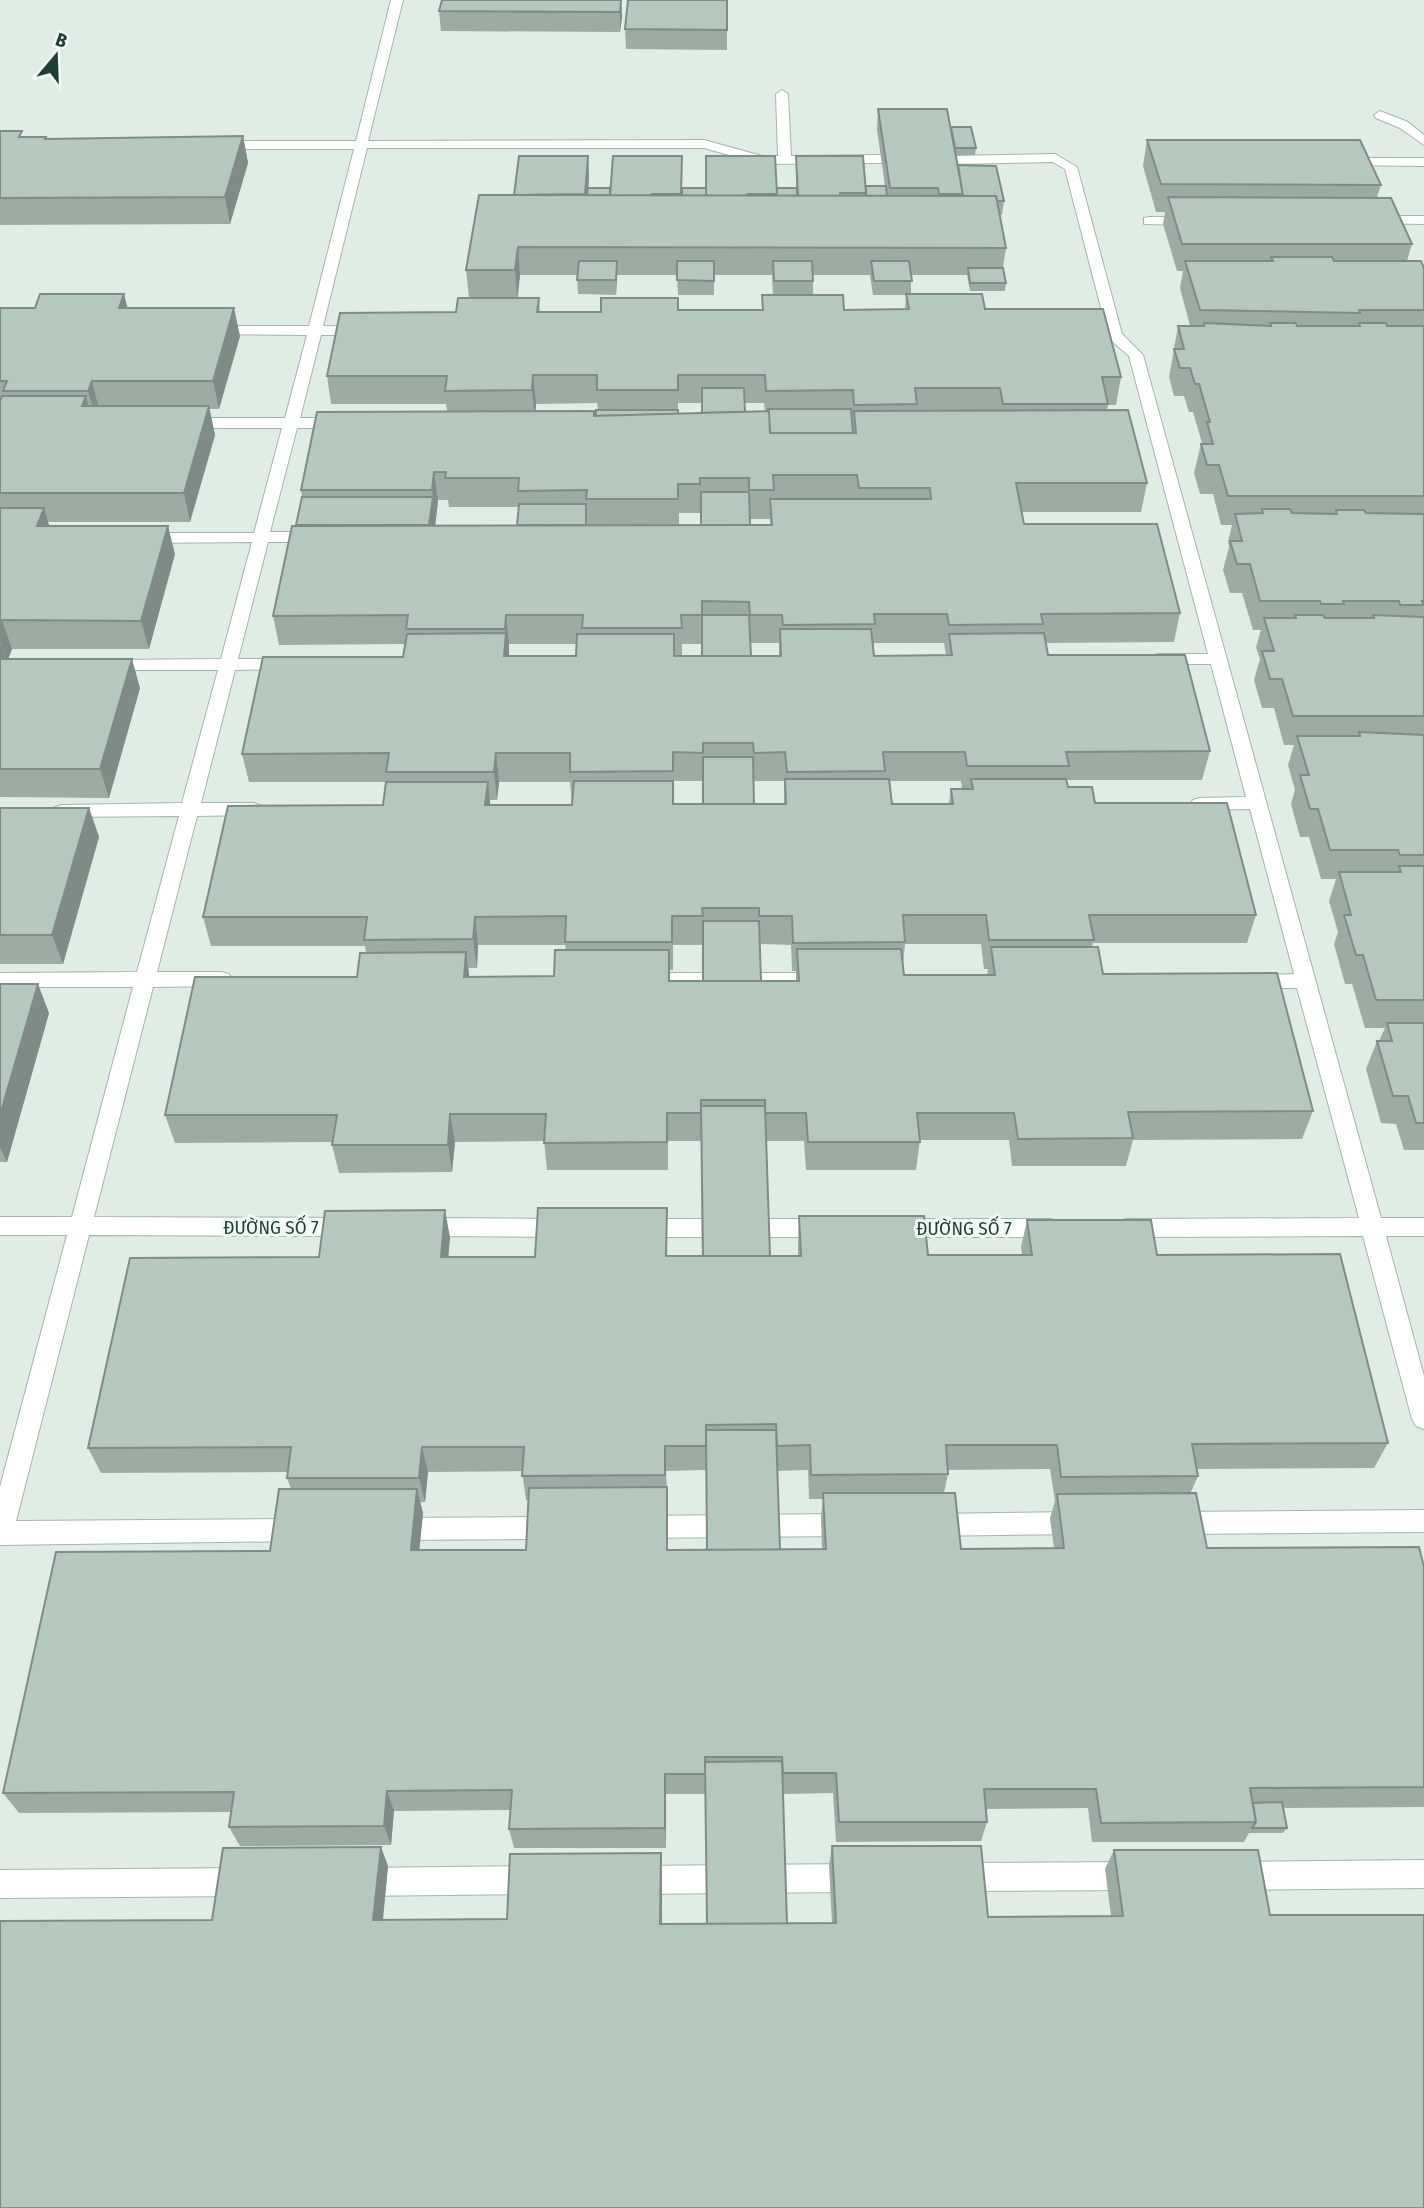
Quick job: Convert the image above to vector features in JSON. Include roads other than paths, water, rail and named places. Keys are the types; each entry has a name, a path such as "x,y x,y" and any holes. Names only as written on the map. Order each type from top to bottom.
{"lane":[{"path":"321,1530 0,1533 78,1227 315,331 397,0"},
{"path":"782,94 785,161"},
{"path":"1380,115 1404,125 1424,141"},
{"path":"208,145 704,144 748,158 785,161 881,159"},
{"path":"951,160 1055,158 1072,167 1115,334"},
{"path":"1330,162 1424,162"},
{"path":"1149,221 1204,220"},
{"path":"1355,220 1424,220"},
{"path":"1071,329 1099,328 1115,334 1136,355 1147,424 1177,535 1218,659 1424,1419"},
{"path":"192,330 385,331"},
{"path":"166,423 360,423"},
{"path":"124,538 331,537"},
{"path":"1134,659 1218,659"},
{"path":"94,665 311,664"},
{"path":"1174,804 1257,803"},
{"path":"40,811 272,809"},
{"path":"0,980 242,979"},
{"path":"620,980 844,980"},
{"path":"1235,981 1305,981"},
{"name":"ĐƯỜNG SỐ 7","path":"0,1226 371,1227"},
{"path":"398,1227 593,1228"},
{"path":"1108,1228 1424,1227"},
{"path":"621,1228 844,1228"},
{"name":"ĐƯỜNG SỐ 7","path":"872,1228 1066,1228"},
{"path":"1145,1523 1424,1521"},
{"path":"908,1525 1103,1523"},
{"path":"615,1527 866,1525"},
{"path":"377,1529 573,1527"},
{"path":"1215,1876 1424,1874"},
{"path":"935,1878 1159,1876"},
{"path":"614,1880 880,1878"},
{"path":"335,1882 558,1880"},
{"path":"0,1884 265,1882"}]}
